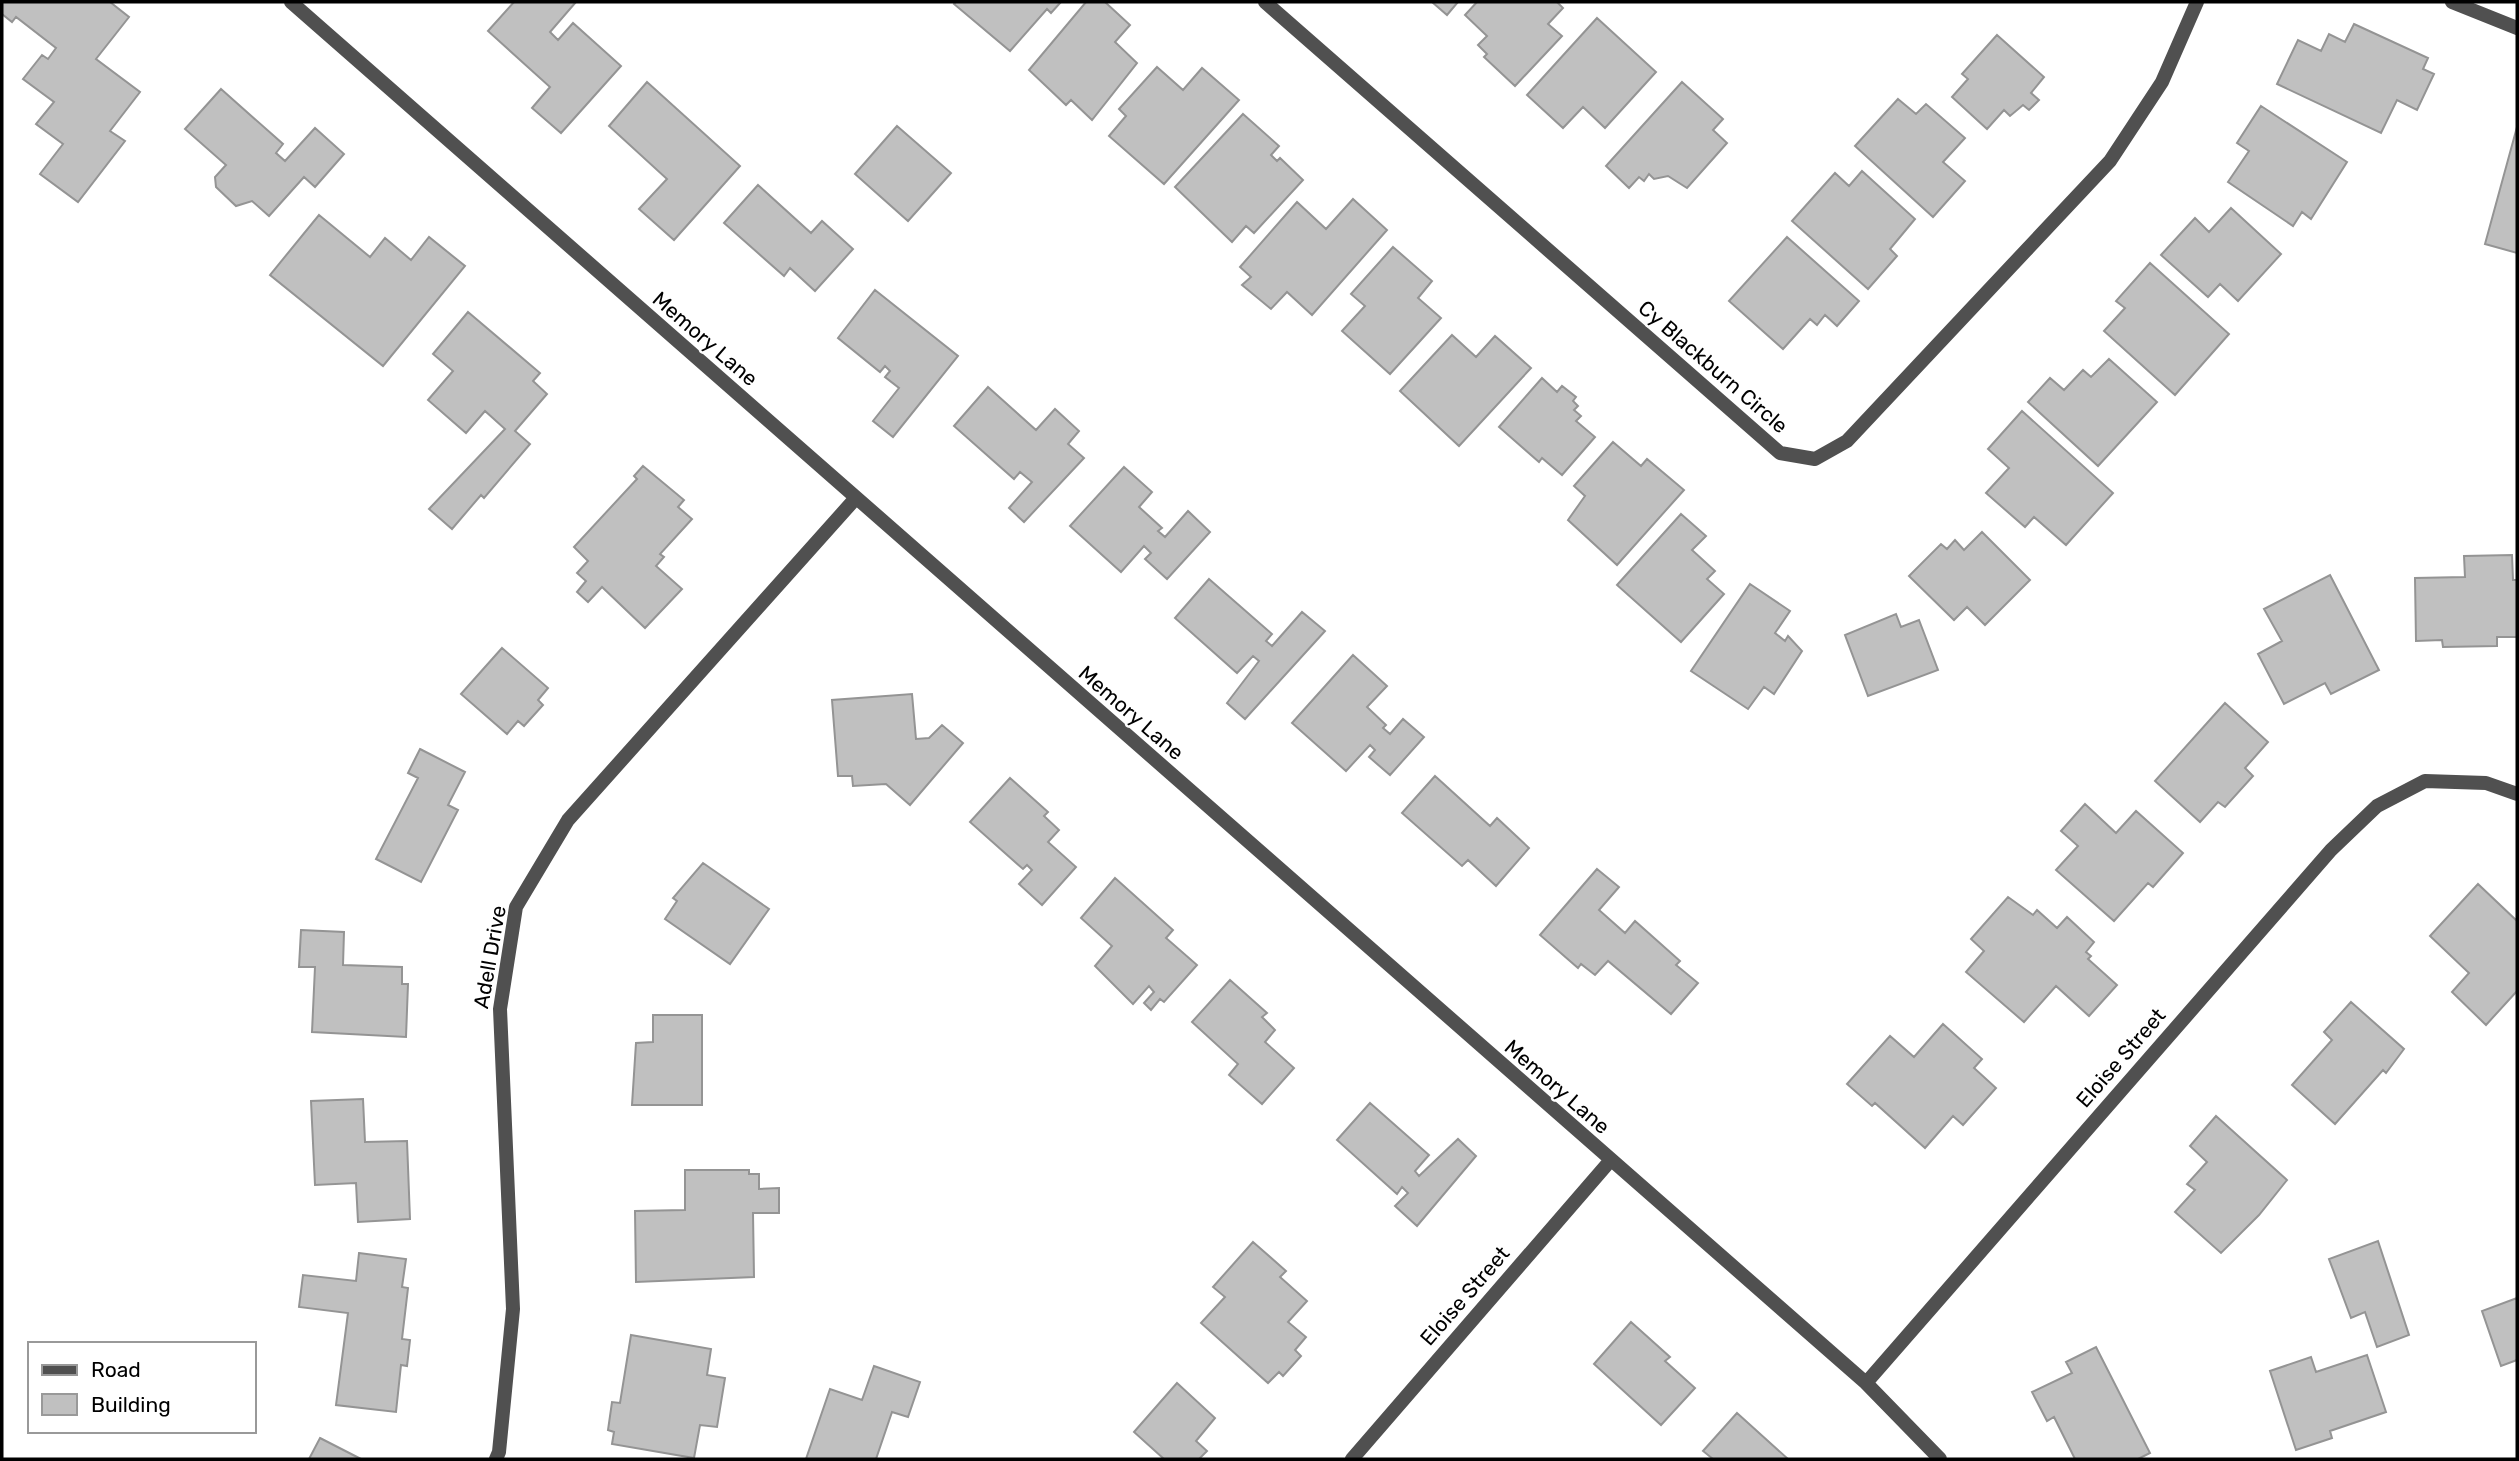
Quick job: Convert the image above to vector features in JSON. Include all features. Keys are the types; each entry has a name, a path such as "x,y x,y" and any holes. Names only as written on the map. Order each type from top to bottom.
{"street":[{"name":"Memory Lane","path":"291,2 1866,1383 1940,1459"},
{"name":"Cy Blackburn Circle","path":"1265,2 1780,453 1815,459 1847,440 2110,161 2162,82 2197,2"},
{"path":"2452,2 2517,28"},
{"name":"Adell Drive","path":"496,1459 499,1452 513,1309 500,1009 516,907 568,820 855,499"},
{"name":"Eloise Street","path":"1866,1383 2331,850 2377,806 2425,781 2486,783 2517,794"},
{"name":"Eloise Street","path":"1352,1459 1610,1161"}],"building":[{"path":"2,2 110,2 129,17 96,59 140,92 110,131 125,141 78,202 40,174 63,144 36,124 54,102 23,79 42,55 48,59 56,48 16,17 12,22 2,14"},
{"path":"514,2 576,2 550,32 558,40 573,23 621,66 561,133 532,108 550,87 488,31"},
{"path":"1061,2 1051,13 1047,9 1010,51 954,4"},
{"path":"1086,2 1105,2 1130,25 1115,42 1137,63 1092,120 1071,100 1066,105 1029,70"},
{"path":"1432,2 1458,2 1447,15"},
{"path":"1477,2 1557,2 1563,8 1548,24 1562,36 1515,86 1484,57 1487,54 1478,45 1487,36 1465,15"},
{"path":"1597,18 1656,72 1605,128 1583,107 1563,128 1527,95"},
{"path":"2354,24 2428,58 2423,69 2434,74 2417,110 2397,100 2381,133 2277,84 2298,40 2321,51 2329,34 2345,42"},
{"path":"1997,35 2044,77 2031,93 2039,100 2029,110 2023,105 2010,116 2004,110 1987,129 1952,97 1968,79 1962,74"},
{"path":"1157,67 1183,90 1202,68 1239,100 1164,184 1109,136 1126,116 1119,109"},
{"path":"647,82 740,166 674,240 639,209 667,179 609,126"},
{"path":"1682,82 1723,119 1713,130 1727,143 1687,188 1668,176 1654,179 1649,174 1644,181 1639,177 1629,188 1606,166"},
{"path":"221,89 283,144 276,153 285,161 315,128 344,154 315,187 304,177 269,216 252,201 236,206 216,187 215,177 226,165 185,129"},
{"path":"1898,99 1916,114 1926,104 1965,138 1943,162 1965,181 1933,217 1855,146"},
{"path":"2261,106 2347,162 2311,219 2302,212 2293,226 2228,182 2249,151 2237,143"},
{"path":"1243,114 1279,146 1271,155 1277,161 1280,158 1303,180 1254,233 1246,226 1232,242 1175,187"},
{"path":"897,126 951,173 908,221 855,174"},
{"path":"2517,127 2517,253 2485,244"},
{"path":"1862,171 1915,219 1890,249 1897,256 1868,289 1792,221 1835,173 1849,186"},
{"path":"758,185 811,233 822,221 853,249 815,291 790,268 784,276 724,223"},
{"path":"1353,199 1387,230 1312,315 1287,292 1271,309 1242,285 1251,277 1240,267 1297,202 1326,229"},
{"path":"2231,208 2281,254 2238,301 2220,284 2208,297 2161,255 2195,218 2209,232"},
{"path":"319,215 370,257 385,238 411,260 429,237 465,266 383,366 270,275"},
{"path":"1787,237 1859,301 1837,326 1825,315 1817,325 1810,319 1783,349 1729,301"},
{"path":"1393,247 1432,281 1418,298 1441,318 1390,374 1342,331 1365,306 1351,294"},
{"path":"2150,263 2229,334 2175,395 2104,331 2125,308 2116,301"},
{"path":"875,290 958,356 893,437 873,421 899,388 885,377 890,371 885,366 880,372 838,338"},
{"path":"468,312 540,373 533,381 547,394 515,431 530,444 484,498 481,495 452,529 429,509 505,429 485,411 466,433 428,400 453,371 433,354"},
{"path":"1452,335 1476,357 1495,336 1531,368 1459,446 1400,391"},
{"path":"2109,359 2157,402 2098,466 2028,402 2050,378 2064,390 2083,370 2091,377"},
{"path":"1542,378 1557,392 1562,386 1576,397 1573,401 1578,406 1574,410 1581,416 1576,421 1595,437 1562,475 1542,458 1539,462 1499,427"},
{"path":"988,387 1036,430 1055,409 1079,431 1068,444 1084,458 1024,522 1009,508 1032,482 1020,472 1014,479 954,426"},
{"path":"2022,411 2113,493 2066,545 2034,517 2025,527 1986,493 2009,468 1988,449"},
{"path":"1613,442 1641,466 1647,459 1684,490 1617,565 1568,520 1585,496 1574,486"},
{"path":"643,466 684,500 678,507 692,519 660,554 664,557 656,566 682,589 645,628 602,587 588,602 577,592 586,581 577,573 588,561 574,547 637,479 634,476"},
{"path":"1124,467 1152,492 1139,507 1162,528 1158,531 1165,537 1188,511 1210,532 1167,579 1145,559 1151,553 1144,546 1121,572 1070,526"},
{"path":"1681,514 1706,536 1692,550 1715,571 1707,579 1724,594 1681,642 1617,585"},
{"path":"1982,532 2030,580 1985,625 1967,607 1954,620 1909,576 1941,544 1947,549 1955,540 1964,550"},
{"path":"2512,555 2513,580 2517,580 2517,637 2497,637 2497,646 2443,647 2442,640 2416,641 2415,578 2465,577 2464,556"},
{"path":"2330,575 2379,670 2331,694 2325,683 2284,704 2258,654 2282,641 2264,609"},
{"path":"1209,579 1272,634 1266,641 1272,646 1302,612 1325,631 1245,719 1227,703 1259,661 1253,656 1237,673 1175,618"},
{"path":"1750,584 1790,611 1775,633 1785,641 1788,636 1802,651 1774,694 1764,687 1748,709 1691,671"},
{"path":"1896,614 1901,627 1919,620 1938,670 1868,696 1845,635"},
{"path":"502,648 548,688 538,700 543,705 524,726 518,721 507,734 461,694"},
{"path":"1353,655 1387,686 1367,707 1386,725 1383,728 1390,734 1403,719 1424,737 1390,775 1369,757 1375,750 1370,745 1346,771 1292,723"},
{"path":"912,694 916,739 929,738 942,725 963,743 910,805 886,784 853,786 852,776 838,776 832,700"},
{"path":"2225,703 2268,742 2245,768 2253,776 2225,807 2218,802 2200,822 2155,781"},
{"path":"420,749 465,772 448,805 458,810 421,882 376,859 418,778 408,773"},
{"path":"1435,776 1490,826 1497,818 1529,848 1496,886 1468,860 1462,866 1402,813"},
{"path":"1010,778 1048,812 1044,816 1059,830 1048,842 1076,867 1042,905 1019,884 1032,870 1027,865 1023,869 970,822"},
{"path":"2085,804 2116,833 2136,811 2183,853 2153,887 2148,883 2114,921 2056,870 2078,846 2061,831"},
{"path":"703,863 769,909 730,964 665,919 677,901 673,898"},
{"path":"1597,869 1619,887 1599,910 1625,933 1635,921 1680,961 1676,965 1698,983 1671,1014 1608,961 1595,975 1581,964 1578,968 1540,935"},
{"path":"1115,878 1173,930 1166,938 1197,965 1164,1002 1160,999 1151,1010 1144,1003 1154,992 1149,986 1133,1004 1095,966 1112,946 1081,918"},
{"path":"2478,884 2516,920 2517,918 2517,991 2486,1025 2452,992 2469,973 2430,936"},
{"path":"2008,897 2033,915 2037,910 2057,928 2067,917 2094,942 2086,952 2091,956 2088,959 2117,985 2089,1016 2056,986 2024,1022 1966,972 1984,951 1971,939"},
{"path":"301,930 344,932 343,965 402,967 402,984 408,984 406,1037 312,1032 315,967 299,967"},
{"path":"1230,980 1267,1013 1262,1017 1275,1030 1265,1042 1294,1068 1262,1104 1229,1075 1238,1064 1192,1022"},
{"path":"2351,1002 2404,1049 2386,1073 2383,1070 2335,1124 2292,1085 2332,1040 2324,1032"},
{"path":"653,1015 702,1015 702,1105 632,1105 636,1043 653,1042"},
{"path":"1943,1024 1982,1059 1974,1068 1996,1088 1963,1125 1953,1116 1925,1148 1875,1103 1872,1106 1847,1084 1890,1036 1914,1057"},
{"path":"363,1099 365,1142 407,1141 410,1219 358,1222 356,1183 315,1185 311,1101"},
{"path":"1370,1103 1429,1155 1415,1171 1419,1176 1458,1139 1476,1156 1417,1226 1395,1206 1408,1193 1402,1187 1397,1194 1337,1140"},
{"path":"2216,1116 2287,1180 2259,1215 2221,1253 2175,1212 2195,1190 2187,1184 2207,1162 2190,1146"},
{"path":"685,1170 749,1170 749,1174 759,1174 759,1189 779,1188 779,1213 753,1213 754,1277 636,1282 635,1211 685,1210"},
{"path":"2378,1241 2409,1335 2377,1347 2365,1312 2351,1318 2329,1259"},
{"path":"1253,1242 1286,1271 1280,1277 1307,1301 1288,1322 1306,1337 1295,1350 1301,1356 1283,1376 1279,1372 1268,1383 1201,1323 1225,1297 1213,1287"},
{"path":"359,1253 406,1259 402,1287 408,1288 402,1339 410,1340 407,1366 401,1365 396,1412 336,1405 348,1313 299,1307 303,1275 356,1281"},
{"path":"2517,1298 2517,1360 2501,1366 2482,1311"},
{"path":"1631,1322 1670,1357 1665,1361 1695,1388 1661,1425 1594,1364"},
{"path":"631,1335 711,1349 707,1375 725,1378 717,1427 700,1425 694,1458 612,1444 614,1432 608,1430 612,1402 620,1403"},
{"path":"2096,1347 2150,1453 2138,1459 2075,1459 2054,1417 2047,1421 2032,1392 2072,1373 2066,1362"},
{"path":"2367,1355 2386,1412 2330,1431 2332,1438 2296,1450 2270,1371 2311,1357 2316,1372"},
{"path":"874,1366 920,1382 908,1417 892,1412 876,1459 806,1459 830,1389 862,1400"},
{"path":"1177,1383 1215,1418 1196,1441 1207,1451 1199,1459 1164,1459 1134,1432"},
{"path":"1737,1413 1788,1459 1713,1459 1703,1451"},
{"path":"320,1438 361,1459 309,1459"}]}
